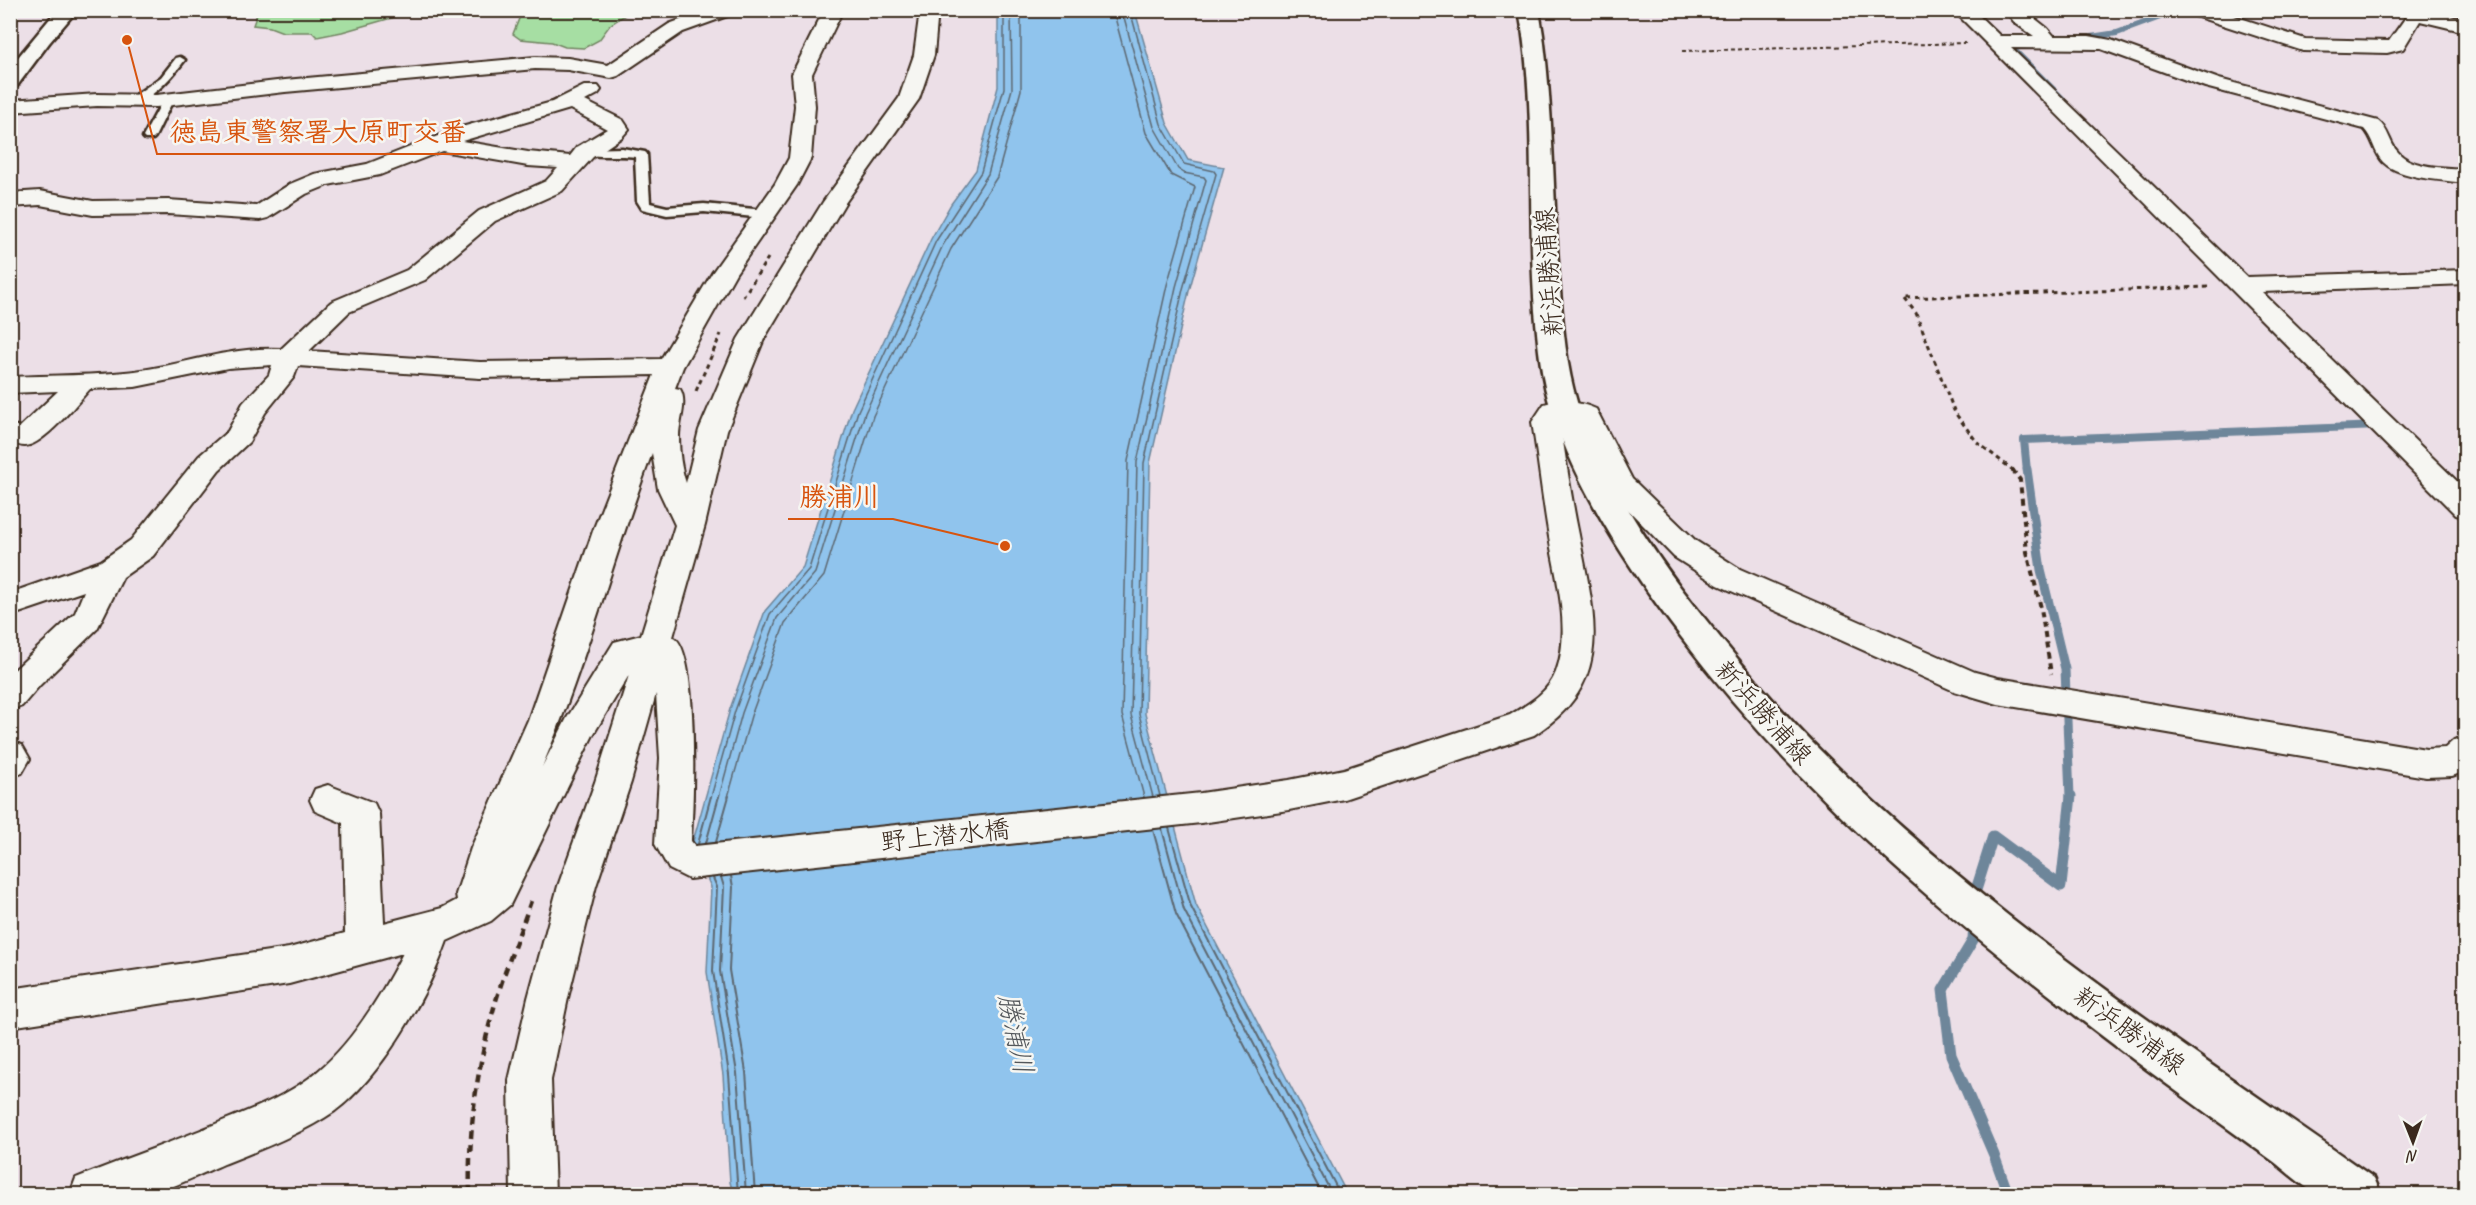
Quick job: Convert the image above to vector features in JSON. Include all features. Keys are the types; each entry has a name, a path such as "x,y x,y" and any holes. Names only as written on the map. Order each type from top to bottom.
{"main road":[{"path":"10,82 42,39 68,10"},
{"name":"新浜勝浦線","path":"1529,10 1537,65 1546,295 1553,353 1565,409 1600,492 1638,554 1691,629 1762,713 1851,805 1958,900 2085,998 2358,1194"}],"street":[{"path":"10,200 40,198 93,208 168,207 212,212 260,213 298,189 322,179 372,170 473,129 572,101 593,89 611,72 676,28 726,10"},
{"path":"477,909 475,894 489,848 545,720 609,528 668,372 724,273 786,185 801,158 805,106 802,74 834,10"},
{"path":"533,1194 530,1080 577,886 614,782 690,525 713,430 751,339 834,202 909,99 924,55 929,10"},
{"path":"1962,10 2466,508"},
{"path":"2014,10 2018,17 2038,30 2047,41"},
{"path":"2196,10 2313,46 2387,47 2396,45 2415,13 2466,26"},
{"path":"1996,42 2047,41 2104,44 2212,83 2371,124 2380,131 2387,154 2394,160 2430,171 2466,176"},
{"path":"10,106 168,100 296,84 514,64 568,64 611,72"},
{"path":"10,605 112,568 148,541 209,463 227,449 238,436 253,409 281,377 288,357 340,307 416,275 487,216 554,186 580,158 618,129 616,124 572,101"},
{"path":"440,144 528,159 580,158"},
{"path":"2240,285 2466,277"},
{"path":"10,385 159,376 228,360 262,356 480,370 668,372"},
{"path":"668,372 670,399 666,423 666,471 676,501 690,525"},
{"path":"15,438 37,428 82,381"},
{"path":"1565,409 1586,415 1620,484 1685,549 1729,578 1966,682 1998,691 2426,763 2452,762 2466,750"},
{"name":"野上潜水橋","path":"655,643 668,648 672,681 677,758 673,844 682,858 689,863 1201,808 1344,784 1522,725 1548,708 1564,690 1573,669 1577,648 1577,614 1546,422 1554,410 1565,409"},
{"path":"10,697 28,676 86,621 95,605 103,581 112,568"},
{"path":"10,1008 289,966 450,923 477,909 497,893 579,728 626,651 655,643"},
{"path":"10,755 13,759 10,763"},
{"path":"328,800 361,814 365,946"},
{"path":"92,1194 167,1167 263,1126 320,1096 346,1074 403,992 425,953 431,928"}],"lane":[{"path":"135,100 165,79 180,60"},
{"path":"149,137 168,100"},
{"path":"580,158 622,151 641,154 643,201 646,206 667,211 704,208 764,214"}],"path":[{"path":"1682,51 1996,42"},
{"path":"2053,699 2047,642 2027,552 2020,480 2010,466 1977,442 1955,413 1916,313 1904,298 2240,285"}],"green space":[{"path":"522,10 631,11 610,25 599,40 584,48 520,39 513,34"},
{"path":"268,11 416,11 317,37 312,32 283,32 270,27 253,25 257,14"}],"water":[{"path":"998,11 1135,11 1167,123 1188,160 1224,167 1189,291 1150,463 1145,714 1196,905 1347,1194 733,1194 730,1182 723,1075 707,972 711,887 692,845 730,709 765,611 803,567 852,409 931,239 951,204 976,170 998,87"}],"waterway":[{"path":"2084,38 2117,33 2179,10"},
{"path":"2005,41 2063,99"},
{"path":"2027,471 2024,440 2379,426"},
{"path":"2027,469 2041,570 2065,669 2070,797"},
{"path":"1976,901 1976,890 1993,836 2061,886 2071,796"},
{"path":"1974,924 1973,940 1943,990 1951,1055 1994,1155 2008,1194"}],"place":[{"name":"徳島東警察署大原町交番","path":"127,40"},
{"name":"勝浦川","path":"1005,546"}]}
